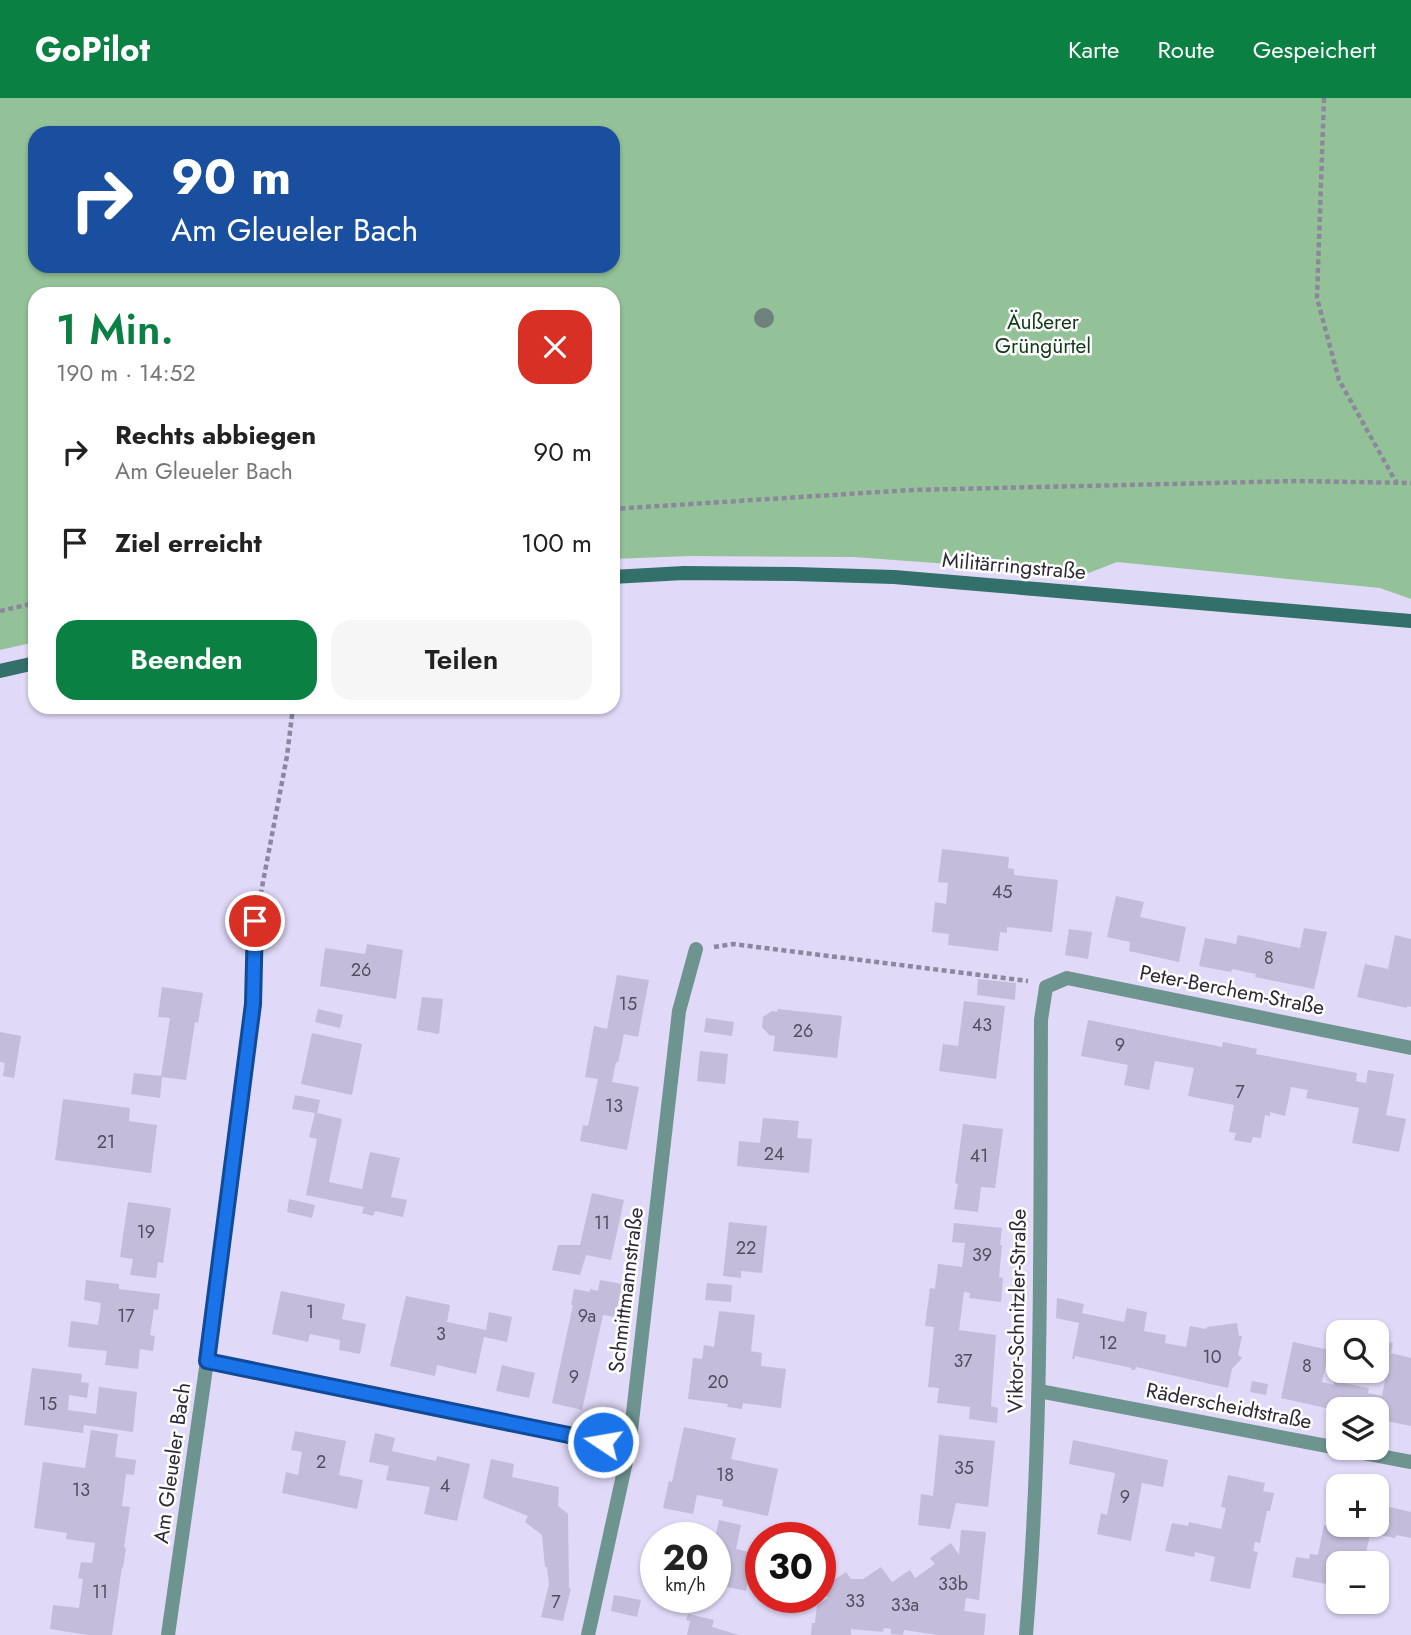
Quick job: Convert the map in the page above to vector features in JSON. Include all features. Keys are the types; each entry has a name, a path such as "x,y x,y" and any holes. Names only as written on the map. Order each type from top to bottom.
{"main road":[{"name":"Militärringstraße","path":"620,577 684,573 894,577 1411,621"},
{"path":"0,671 28,665"}],"street":[{"name":"Am Gleueler Bach","path":"168,1635 253,1004 255,921"},
{"name":"Schmittmannstraße","path":"588,1635 629,1448 679,1011 696,949"},
{"name":"Peter-Berchem-Straße","path":"1046,987 1067,978 1411,1048"},
{"name":"Viktor-Schnitzler-Straße","path":"1026,1635 1032,1559 1038,1391 1041,1020 1046,987"},
{"path":"207,1361 629,1448"},
{"name":"Räderscheidtstraße","path":"1038,1391 1411,1462"}],"path":[{"path":"1324,98 1318,298 1339,380 1396,482"},
{"path":"620,508 911,490 1297,481 1411,483"},
{"path":"0,611 28,605"},
{"path":"255,921 287,756 292,714"},
{"path":"696,949 733,944 1024,979 1046,987"}],"green space":[{"name":"Äußerer Grüngürtel","path":"0,98 1411,98 1411,599 1380,588 1117,562 1086,574 853,557 690,556 620,559 620,287 28,287 28,644 0,650"}],"building":[{"path":"942,849 1009,857 1008,868 1014,869 1014,875 1058,880 1052,932 1007,927 1007,933 1000,932 998,951 948,945 949,934 932,932 935,902 946,904 948,883 938,882"},
{"path":"1116,896 1144,902 1140,917 1186,927 1179,962 1129,951 1130,942 1107,937"},
{"path":"1304,928 1327,932 1314,989 1255,977 1256,974 1232,969 1231,972 1199,966 1205,938 1236,944 1238,935 1300,948"},
{"path":"1069,929 1092,932 1088,959 1065,955"},
{"path":"1395,935 1411,939 1411,1007 1407,1008 1357,997 1365,964 1388,969"},
{"path":"367,944 403,950 396,999 320,986 325,948 365,954"},
{"path":"617,975 649,980 638,1037 624,1034 612,1082 639,1087 627,1150 580,1141 583,1125 588,1126 598,1079 585,1077 594,1026 607,1029"},
{"path":"978,979 1016,983 1015,1000 977,995"},
{"path":"162,987 203,993 198,1023 195,1022 186,1080 162,1077 160,1098 131,1094 134,1073 161,1076 170,1018 158,1017"},
{"path":"422,997 443,999 439,1034 417,1030"},
{"path":"964,1001 1005,1006 996,1079 939,1071 943,1044 958,1046"},
{"path":"318,1009 343,1015 340,1028 315,1022"},
{"path":"778,1009 842,1016 837,1058 773,1051 775,1036 769,1035 762,1027 763,1017 772,1011 777,1012"},
{"path":"706,1018 734,1022 732,1036 704,1032"},
{"path":"1088,1020 1222,1047 1223,1042 1257,1049 1256,1054 1357,1073 1356,1081 1366,1083 1368,1070 1394,1074 1386,1115 1406,1119 1399,1152 1352,1143 1359,1108 1306,1098 1308,1090 1291,1087 1285,1116 1270,1112 1270,1116 1265,1115 1261,1138 1253,1137 1251,1143 1234,1140 1236,1133 1229,1132 1234,1105 1188,1096 1194,1068 1155,1061 1149,1090 1124,1085 1128,1065 1081,1056"},
{"path":"0,1032 21,1036 14,1078 3,1076 5,1063 0,1062"},
{"path":"312,1033 362,1044 352,1095 301,1084"},
{"path":"700,1051 728,1054 725,1084 697,1081"},
{"path":"295,1095 320,1100 317,1113 342,1119 329,1182 362,1189 370,1152 400,1158 391,1197 407,1200 403,1217 375,1211 373,1216 362,1213 364,1207 306,1195 317,1139 309,1137 315,1113 292,1109"},
{"path":"63,1099 130,1108 129,1121 157,1125 151,1173 55,1160"},
{"path":"763,1118 799,1121 797,1138 812,1139 809,1173 737,1166 739,1141 760,1143"},
{"path":"963,1124 1003,1129 995,1188 981,1187 978,1212 954,1209"},
{"path":"592,1193 624,1200 611,1260 586,1255 580,1275 552,1270 558,1245 580,1245"},
{"path":"289,1199 315,1205 312,1218 287,1212"},
{"path":"128,1202 171,1208 163,1263 158,1262 156,1278 130,1275 133,1259 120,1257"},
{"path":"729,1222 767,1226 762,1273 741,1271 741,1278 723,1276"},
{"path":"954,1223 1002,1228 999,1277 1003,1278 1001,1302 969,1298 970,1293 964,1292 959,1330 996,1335 991,1406 998,1408 997,1423 969,1419 970,1407 937,1403 939,1388 928,1387 934,1327 925,1326 930,1288 935,1289 938,1264 962,1267 965,1243 952,1242"},
{"path":"86,1280 119,1284 119,1289 160,1294 158,1310 154,1309 150,1335 155,1336 153,1351 140,1349 138,1369 105,1365 107,1351 68,1347 71,1321 98,1325 101,1303 84,1300"},
{"path":"600,1280 622,1284 615,1317 603,1315 582,1410 552,1403 574,1289 598,1291"},
{"path":"707,1283 732,1285 731,1302 705,1300"},
{"path":"281,1291 345,1304 342,1319 366,1324 360,1354 339,1350 340,1340 310,1334 308,1342 272,1334"},
{"path":"406,1296 450,1305 447,1322 486,1330 489,1312 512,1317 507,1342 484,1337 476,1374 437,1365 435,1376 390,1366"},
{"path":"1057,1298 1084,1304 1082,1313 1124,1322 1127,1308 1147,1312 1144,1331 1166,1335 1165,1343 1186,1347 1190,1326 1206,1329 1237,1323 1239,1336 1242,1336 1238,1355 1242,1358 1232,1369 1228,1388 1136,1367 1131,1370 1132,1368 1075,1356 1072,1359 1079,1323 1056,1318"},
{"path":"719,1311 755,1315 751,1351 762,1353 761,1366 786,1369 781,1408 743,1403 742,1409 727,1407 728,1404 688,1399 693,1358 702,1359 704,1345 714,1347"},
{"path":"1293,1342 1326,1349 1322,1382 1369,1388 1368,1393 1382,1396 1384,1383 1389,1383 1389,1342 1393,1343 1391,1353 1411,1358 1411,1426 1389,1421 1389,1397 1326,1397 1326,1408 1281,1398"},
{"path":"502,1365 535,1373 529,1398 496,1391"},
{"path":"32,1368 82,1374 81,1382 89,1383 87,1398 69,1395 68,1410 96,1414 99,1387 137,1392 133,1432 84,1425 83,1433 24,1425"},
{"path":"1252,1381 1268,1384 1266,1395 1250,1392"},
{"path":"684,1427 736,1438 731,1459 778,1469 768,1516 722,1506 723,1500 697,1495 693,1514 663,1508 669,1481 672,1482"},
{"path":"91,1430 118,1434 115,1457 136,1460 134,1475 126,1474 122,1506 130,1507 112,1635 88,1635 50,1629 53,1605 79,1608 83,1579 78,1578 81,1562 92,1563 95,1543 66,1539 67,1533 34,1528 43,1462 85,1468"},
{"path":"295,1431 346,1441 339,1475 363,1480 357,1509 282,1493 286,1472 298,1475 302,1452 291,1450"},
{"path":"375,1433 395,1438 392,1451 436,1461 437,1456 470,1464 457,1521 424,1514 430,1487 386,1480 389,1466 369,1462"},
{"path":"939,1435 995,1441 988,1507 956,1503 950,1529 918,1525 921,1494 933,1496"},
{"path":"1073,1440 1168,1460 1163,1487 1142,1483 1131,1541 1097,1534 1101,1513 1107,1515 1115,1473 1069,1464"},
{"path":"491,1459 514,1464 512,1477 559,1487 558,1506 568,1514 571,1588 563,1621 541,1617 549,1584 542,1535 525,1522 528,1516 483,1498"},
{"path":"1228,1475 1265,1483 1263,1491 1274,1493 1260,1543 1255,1542 1253,1551 1258,1552 1250,1589 1210,1581 1215,1557 1195,1552 1194,1557 1165,1551 1172,1523 1188,1526 1189,1522 1221,1529 1226,1508 1221,1507"},
{"path":"1389,1507 1411,1512 1411,1538 1396,1535 1395,1538 1389,1537"},
{"path":"731,1523 741,1525 736,1549 745,1551 745,1591 731,1588"},
{"path":"1324,1525 1326,1537 1369,1537 1366,1551 1326,1551 1326,1584 1292,1577 1296,1557 1309,1559 1310,1554 1318,1555"},
{"path":"961,1530 986,1532 979,1600 966,1598 964,1611 986,1614 984,1635 938,1635 904,1630 903,1635 891,1634 891,1629 884,1628 883,1632 851,1629 851,1635 811,1635 816,1613 836,1613 836,1579 846,1572 851,1579 863,1579 881,1567 892,1582 910,1570 915,1578 935,1564 930,1558 951,1543 959,1555"},
{"path":"614,1595 640,1600 637,1617 611,1611"},
{"path":"688,1614 714,1620 712,1627 739,1635 687,1635 690,1621 686,1620"}],"route":[{"path":"255,921 253,1004 207,1361 603,1442"}]}
